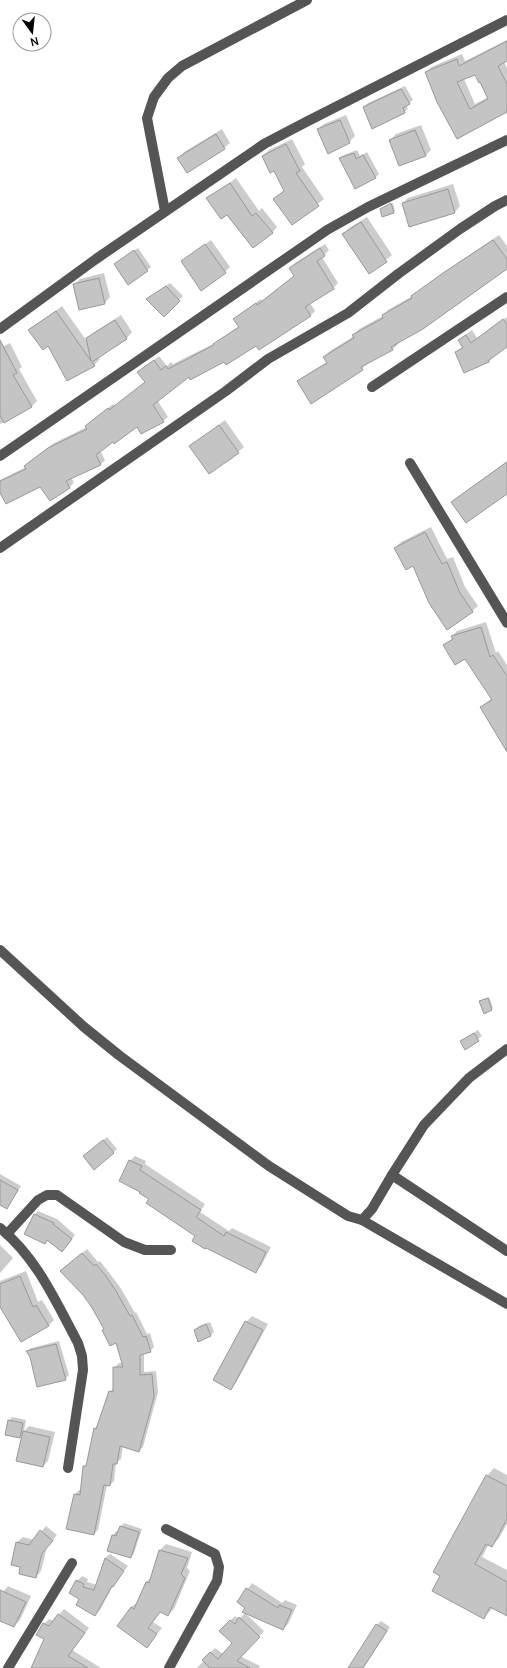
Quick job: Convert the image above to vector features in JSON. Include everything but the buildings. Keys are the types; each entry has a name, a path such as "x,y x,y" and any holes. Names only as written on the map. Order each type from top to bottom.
{"street":[{"path":"165,211 147,118 154,97 168,78 182,66 307,0"},
{"path":"0,329 96,259 264,144 507,20"},
{"path":"0,456 326,230 368,207 507,140"},
{"path":"0,548 230,388 264,362 348,313 460,229 507,200"},
{"path":"372,387 507,297"},
{"path":"410,463 507,623"},
{"path":"0,950 84,1027 120,1056 269,1166 348,1216 362,1220 507,1304"},
{"path":"362,1220 372,1209 424,1125 469,1078 507,1049"},
{"path":"392,1175 507,1251"},
{"path":"68,1468 84,1370 82,1356 78,1343 36,1266 4,1231 38,1200 47,1195 57,1195 124,1242 145,1250 171,1250"},
{"path":"166,1529 215,1554 219,1567 216,1581 169,1668"},
{"path":"8,1668 72,1563"}]}
